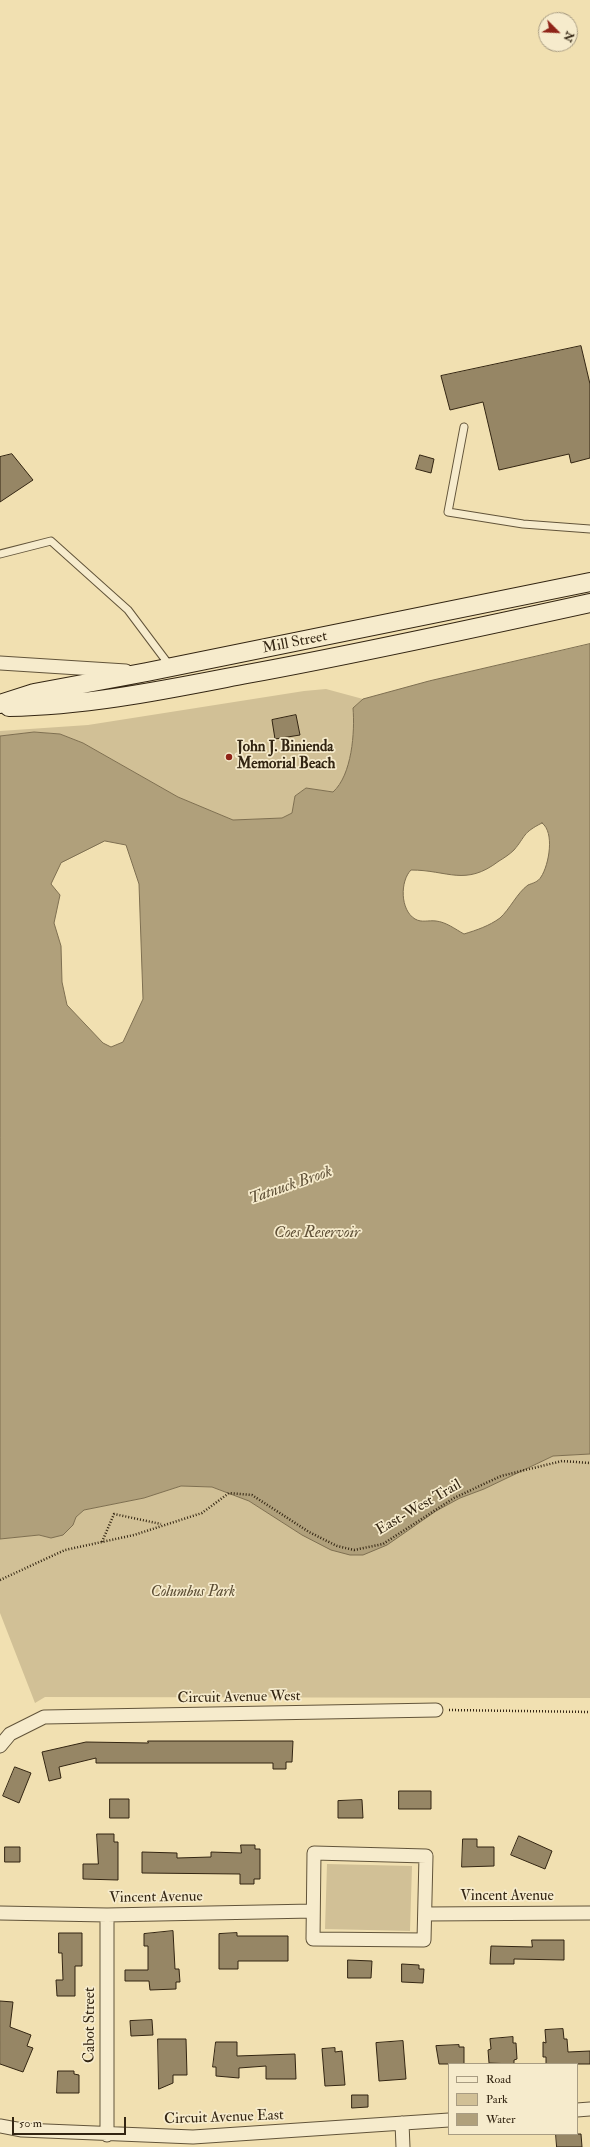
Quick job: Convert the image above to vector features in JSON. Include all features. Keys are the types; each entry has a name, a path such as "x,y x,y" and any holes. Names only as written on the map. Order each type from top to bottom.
{"main road":[{"name":"Mill Street","path":"0,704 34,693 147,672 590,582"},
{"name":"Mill Street","path":"0,708 42,707 168,690 446,634 590,603"}],"street":[{"path":"0,663 147,672"},
{"name":"Circuit Avenue West","path":"0,1746 10,1734 44,1717 436,1710"},
{"path":"314,1853 426,1856 424,1940 313,1939 313,1911 314,1853"},
{"name":"Vincent Avenue","path":"0,1913 107,1915 313,1911"},
{"name":"Vincent Avenue","path":"425,1914 590,1913"},
{"name":"Cabot Street","path":"107,1915 107,2135"},
{"path":"578,2110 590,2109"},
{"name":"Circuit Avenue East","path":"0,2126 22,2130 193,2142 448,2120"},
{"path":"402,2123 403,2147"}],"lane":[{"path":"464,427 448,512 524,524 590,529"},
{"path":"0,554 51,541 128,610 171,667"}],"path":[{"name":"East-West Trail","path":"0,1580 12,1576 65,1550 134,1535 161,1524 202,1513 228,1493 252,1495 309,1532 337,1546 354,1550 383,1544 454,1498 501,1476 562,1461 590,1462"},
{"path":"102,1542 114,1514 161,1524"},
{"path":"436,1710 590,1712"}],"green space":[{"name":"John J. Binienda Memorial Beach","path":"326,689 363,699 353,708 353,741 348,765 339,785 333,792 306,788 295,796 292,813 282,818 233,820 178,797 83,743 60,734 34,732 0,736 0,731 88,725 304,691"},
{"name":"Columbus Park","path":"590,1454 590,1698 45,1697 35,1703 0,1613 0,1539 39,1535 51,1538 73,1525 76,1517 84,1510 144,1498 181,1486 212,1487 249,1501 302,1535 436,1511 460,1498 484,1489 553,1456"},
{"path":"327,1864 412,1866 410,1931 325,1929"}],"water":[{"name":"Coes Reservoir","path":"590,644 590,1454 553,1456 484,1489 460,1498 436,1511 387,1545 363,1555 350,1555 331,1550 302,1535 249,1501 212,1487 181,1486 144,1498 84,1510 76,1517 73,1525 63,1535 51,1538 39,1535 0,1539 0,736 34,732 60,734 83,743 178,797 233,820 282,818 292,813 295,796 306,788 333,792 339,784 344,775 351,753 353,741 353,708 363,699 429,681","holes":["542,823 546,827 550,841 544,872 538,880 524,888 507,910 496,921 487,926 464,934 443,923 436,921 420,921 415,919 406,909 403,888 407,875 411,870 456,875 476,873 487,869 509,854 528,832","105,841 126,845 139,884 143,999 123,1042 111,1047 103,1043 67,1005 62,982 61,946 54,923 60,895 51,884 61,863"]}],"building":[{"path":"581,346 590,384 590,458 571,463 569,454 499,470 483,402 450,410 441,376"},
{"path":"12,454 33,480 0,502 0,457"},
{"path":"420,455 434,459 431,473 416,469"},
{"path":"296,715 300,735 275,739 272,720"},
{"path":"148,1741 293,1741 292,1762 286,1762 286,1769 273,1769 273,1763 96,1763 96,1758 59,1767 61,1778 49,1781 42,1752 86,1742 148,1743"},
{"path":"15,1767 31,1773 19,1803 3,1796"},
{"path":"399,1791 431,1791 431,1809 399,1809"},
{"path":"110,1799 129,1799 129,1818 110,1818"},
{"path":"362,1800 363,1818 338,1818 338,1801"},
{"path":"97,1834 114,1834 114,1842 118,1842 118,1880 83,1879 83,1864 98,1864"},
{"path":"519,1836 552,1851 545,1869 511,1855"},
{"path":"463,1839 477,1839 477,1847 494,1847 494,1866 462,1867"},
{"path":"241,1845 255,1845 255,1849 260,1849 260,1879 254,1879 254,1884 240,1884 240,1874 142,1873 142,1852 177,1853 177,1858 211,1857 211,1852 241,1853"},
{"path":"5,1847 20,1847 20,1862 5,1862"},
{"path":"173,1931 175,1969 179,1969 180,1982 176,1982 176,1989 150,1990 149,1981 125,1981 125,1970 148,1970 148,1946 144,1946 144,1934"},
{"path":"59,1933 82,1933 82,1966 75,1966 75,1996 57,1996 56,1980 63,1980 62,1953 59,1953"},
{"path":"237,1933 237,1936 288,1936 288,1961 238,1961 238,1969 219,1969 219,1934"},
{"path":"532,1940 564,1940 564,1960 514,1959 514,1964 490,1964 491,1946 532,1947"},
{"path":"348,1960 372,1961 371,1978 348,1978"},
{"path":"402,1964 419,1965 419,1969 424,1969 423,1983 402,1982"},
{"path":"0,2001 13,2002 10,2027 31,2035 27,2046 33,2048 23,2072 0,2064"},
{"path":"152,2020 153,2035 131,2036 130,2021"},
{"path":"563,2029 564,2039 567,2039 568,2052 590,2051 590,2064 546,2063 546,2057 543,2057 543,2042 546,2043 545,2030"},
{"path":"513,2037 513,2043 516,2043 517,2059 514,2060 514,2063 489,2063 488,2050 491,2049 490,2039"},
{"path":"158,2039 186,2039 187,2075 173,2075 173,2083 159,2089"},
{"path":"403,2041 406,2079 379,2081 376,2043"},
{"path":"216,2042 237,2042 237,2056 295,2054 296,2079 266,2079 266,2066 239,2068 239,2078 216,2076 216,2067 213,2067"},
{"path":"459,2045 459,2047 464,2047 464,2063 439,2064 436,2046"},
{"path":"335,2048 335,2052 342,2051 345,2085 325,2086 322,2049"},
{"path":"58,2071 74,2071 74,2074 79,2075 79,2093 57,2093"},
{"path":"352,2095 368,2095 368,2107 352,2108"},
{"path":"581,2134 582,2147 557,2147 556,2135"}],"place":[{"name":"John J. Binienda Memorial Beach","path":"229,757"}],"water label":[{"name":"Tatnuck Brook","path":"291,1186"}]}
